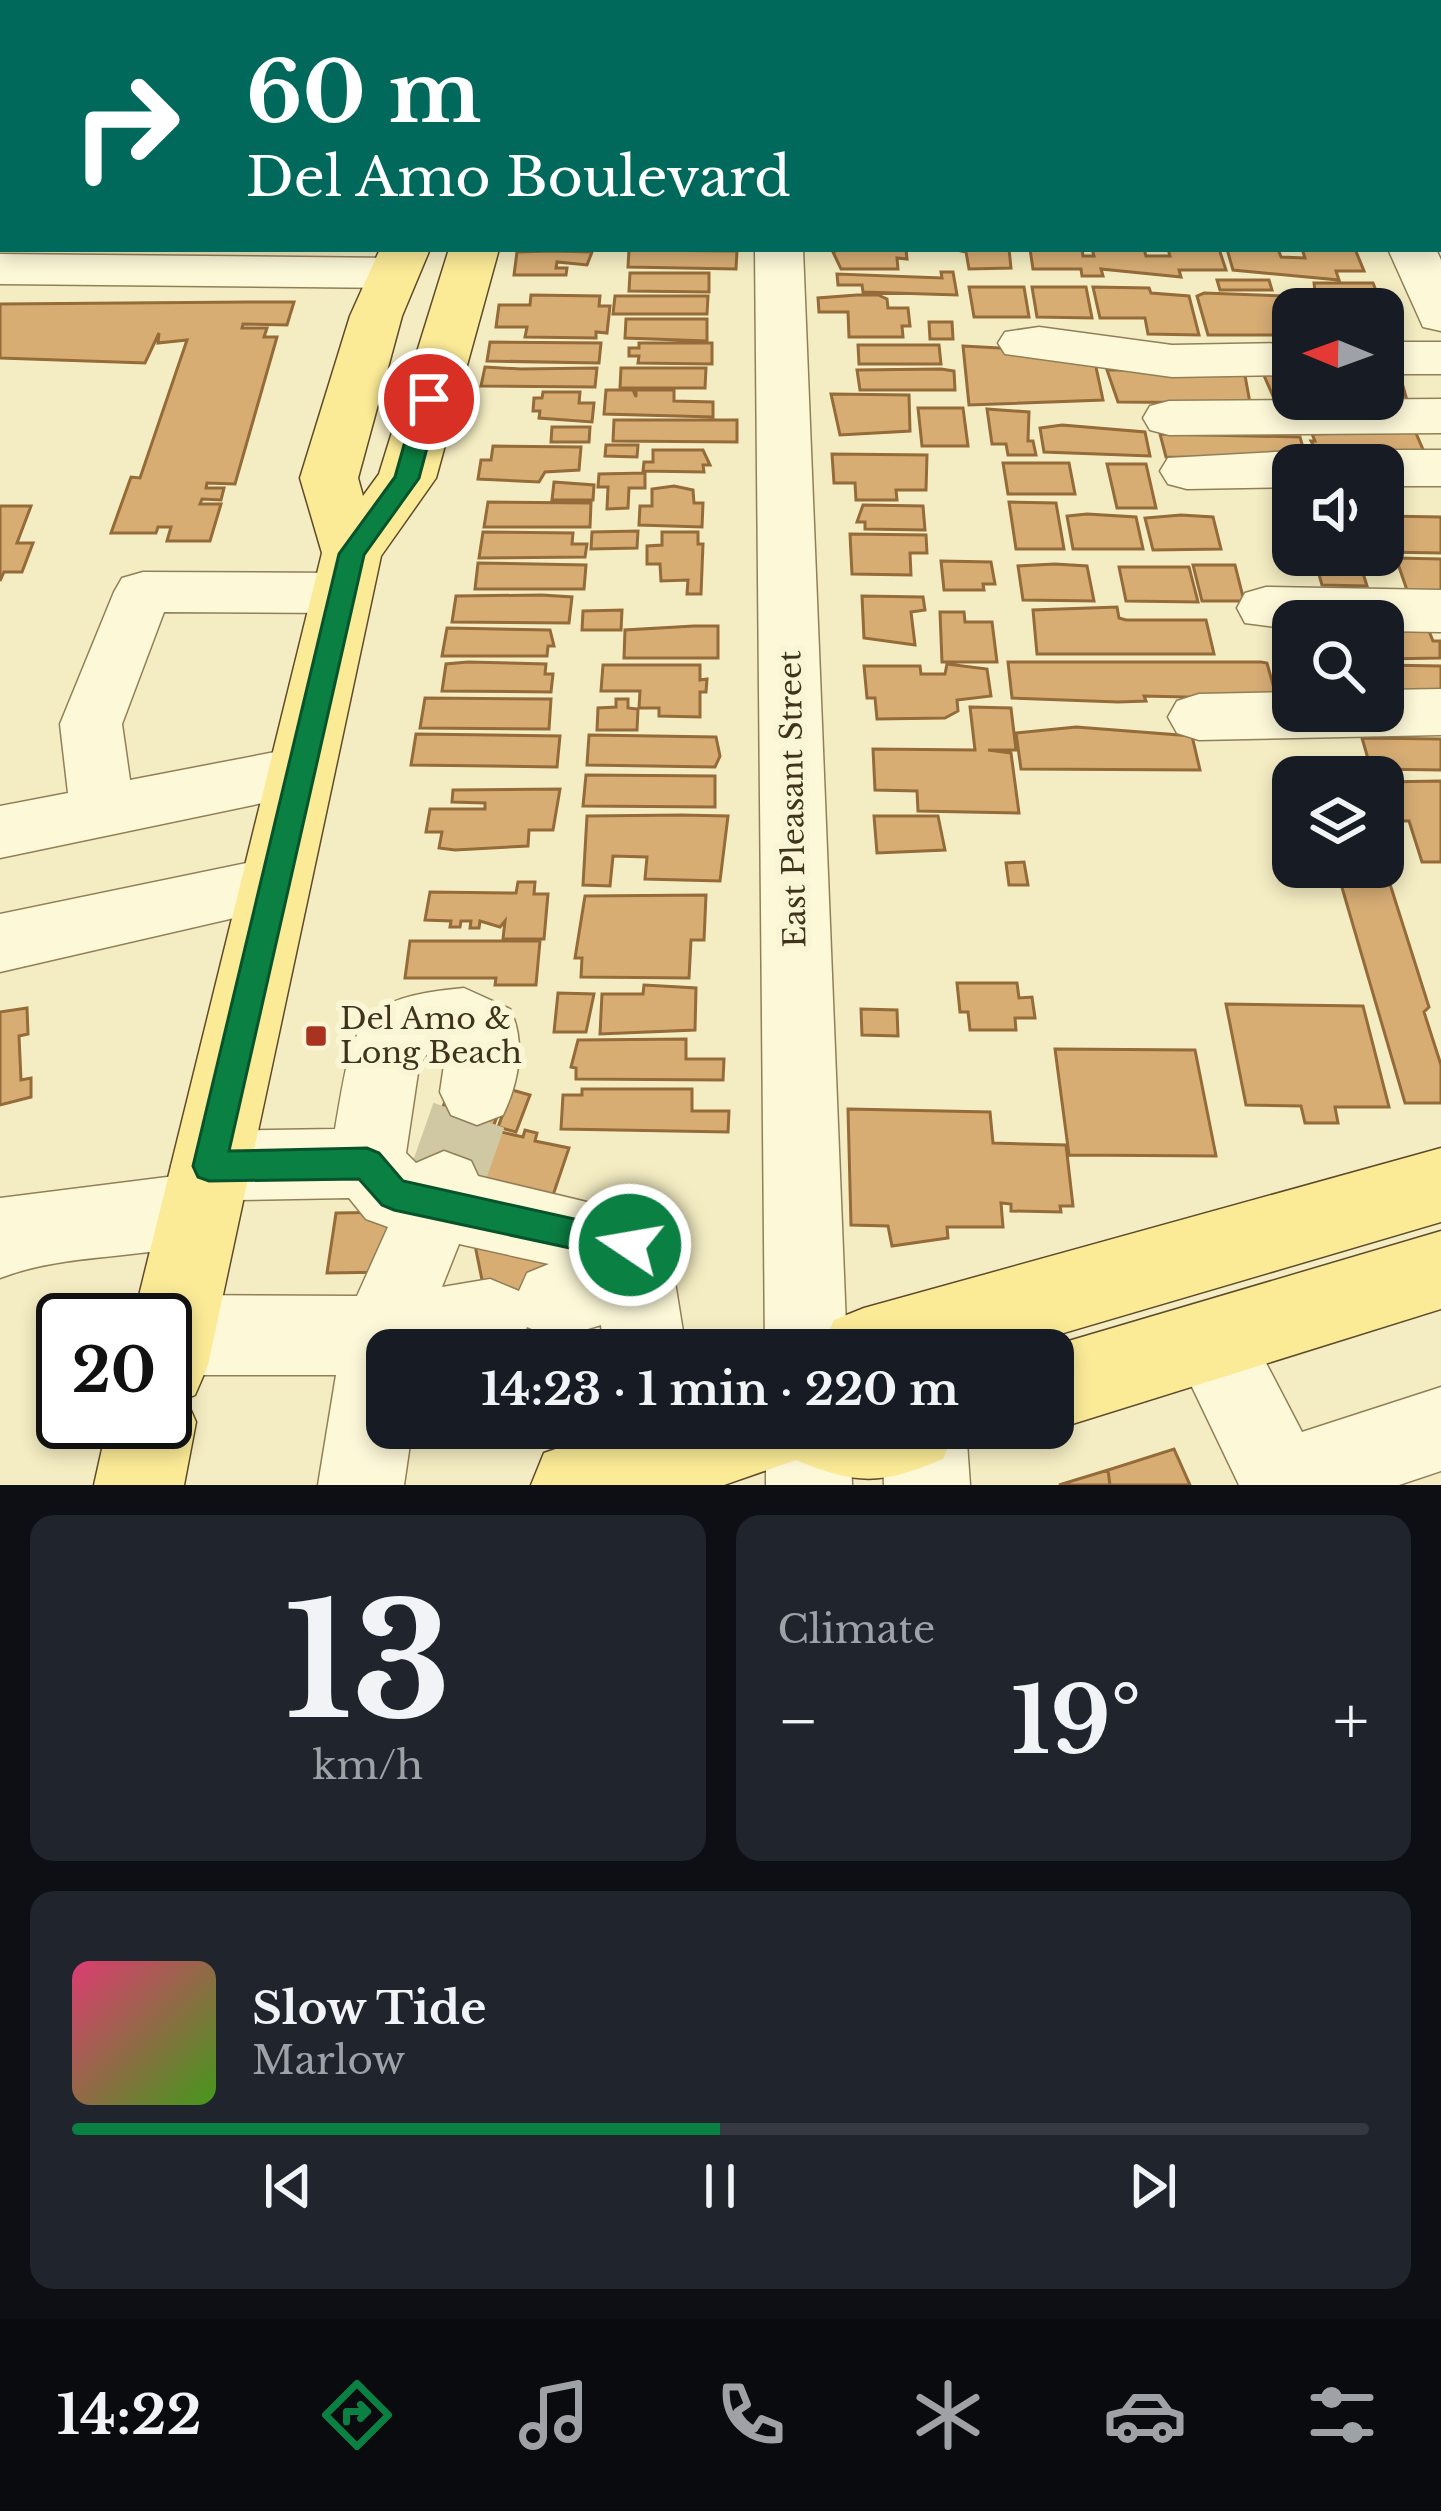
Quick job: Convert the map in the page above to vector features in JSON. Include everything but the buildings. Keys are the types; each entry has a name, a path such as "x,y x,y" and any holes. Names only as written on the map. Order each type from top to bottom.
{"main road":[{"path":"181,1293 347,573 407,478 473,252"},
{"path":"347,573 329,478 376,316 400,261"},
{"path":"937,1329 1441,1185"},
{"path":"1074,1381 1441,1270"},
{"path":"139,1485 146,1449"},
{"path":"616,1467 685,1449"}],"street":[{"name":"East Pleasant Street","path":"779,252 805,1329"},
{"path":"1413,252 1441,316"},
{"path":"0,269 400,261"},
{"path":"1023,343 1082,343 1175,360 1272,359"},
{"path":"1404,358 1441,358"},
{"path":"1169,418 1441,416"},
{"path":"1404,468 1441,468"},
{"path":"1187,471 1272,469"},
{"path":"102,810 92,724 143,592 347,573"},
{"path":"1266,608 1441,611"},
{"path":"1199,717 1441,712"},
{"path":"0,832 301,771"},
{"path":"0,943 275,884"},
{"path":"367,1163 384,1058 407,1024 464,1018 485,1031 477,1092"},
{"path":"0,1240 8,1231 205,1188 367,1163"},
{"path":"367,1163 394,1194 442,1195 630,1245 637,1329"},
{"path":"401,1329 442,1195"},
{"path":"493,1329 522,1309 627,1329"},
{"path":"1211,1341 1282,1480 1441,1430"},
{"path":"192,1357 366,1409"},
{"path":"808,1449 809,1485"},
{"path":"925,1449 927,1485"}],"tunnel":[{"path":"444,1186 477,1092"}],"place":[{"name":"Del Amo & Long Beach","path":"316,1036"}],"route":[{"path":"429,399 407,478 352,554 209,1166 367,1163 394,1194 630,1245"}]}
